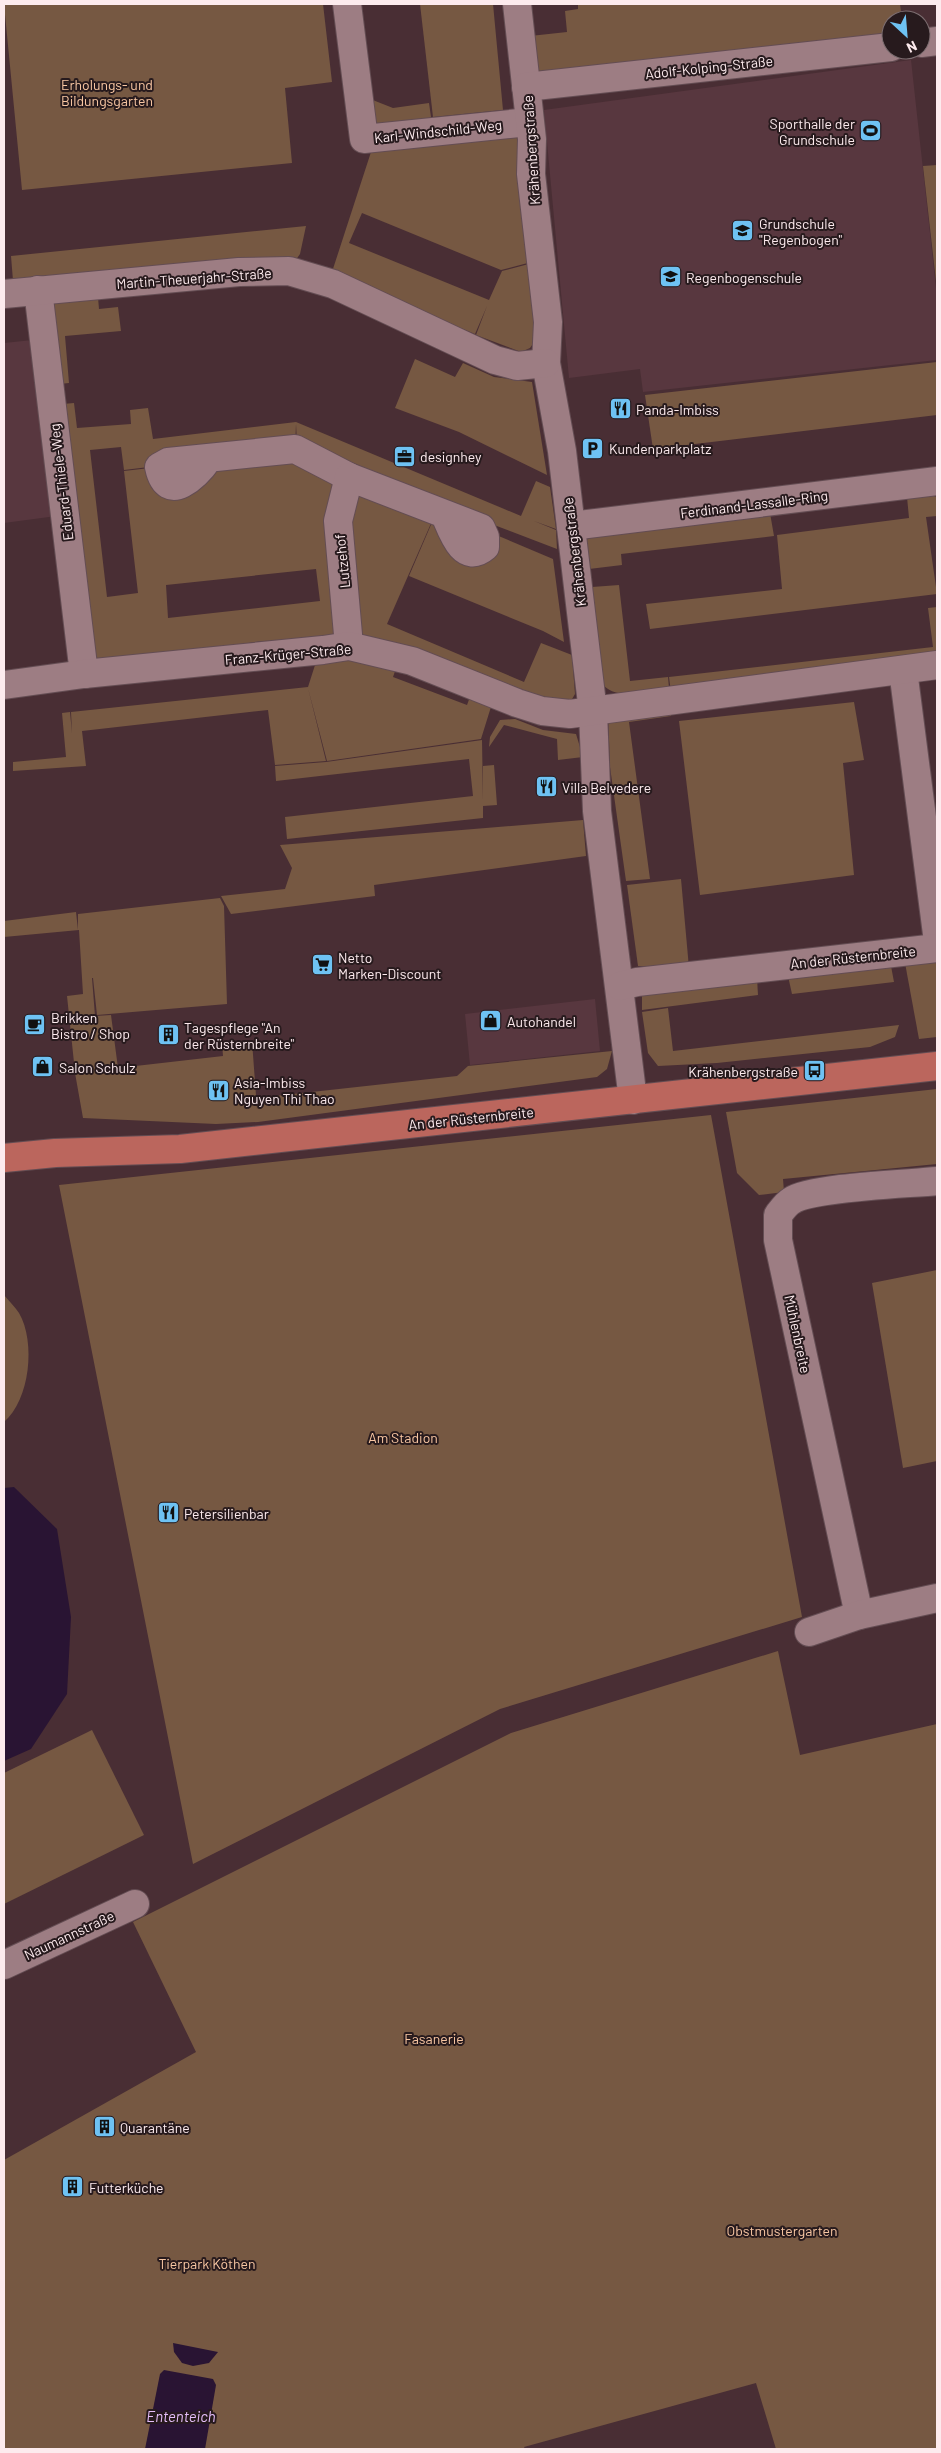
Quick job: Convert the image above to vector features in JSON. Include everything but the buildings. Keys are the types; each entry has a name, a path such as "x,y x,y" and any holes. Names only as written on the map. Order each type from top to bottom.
{"main road":[{"name":"An der Rüsternbreite","path":"4,1158 84,1151 180,1149 937,1066"}],"street":[{"name":"Karl-Windschild-Weg","path":"347,4 364,139 529,122"},
{"name":"Krähenbergstraße","path":"517,4 532,139 532,182 548,322 546,363 562,451 593,712 597,811 633,1100"},
{"name":"Adolf-Kolping-Straße","path":"526,87 881,48"},
{"name":"Martin-Theuerjahr-Straße","path":"4,294 239,272 289,271 333,284 495,360 517,366 546,363"},
{"name":"Eduard-Thiele-Weg","path":"38,290 84,674"},
{"path":"209,458 295,450 349,477 445,516"},
{"name":"Lutzehof","path":"349,477 338,520 349,646"},
{"name":"Ferdinand-Lassalle-Ring","path":"571,526 937,481"},
{"name":"Franz-Krüger-Straße","path":"4,685 84,674 349,646 412,661 517,703 542,711 570,714 593,712"},
{"path":"593,712 937,665"},
{"path":"903,670 937,934"},
{"name":"An der Rüsternbreite","path":"620,986 637,982 937,948"},
{"name":"Mühlenbreite","path":"859,1615 778,1240 778,1215 792,1200 825,1191 937,1181"},
{"path":"809,1632 859,1615 937,1598"},
{"name":"Naumannstraße","path":"4,1965 135,1904"}],"shaded area":[{"name":"Grundschule \"Regenbogen\"","path":"911,60 937,297 937,360 643,392 640,369 569,378 544,110"},
{"path":"42,339 64,515 4,523 4,343"},
{"path":"595,999 600,1051 470,1065 465,1014"}],"green space":[{"name":"Erholungs- und Bildungsgarten","path":"4,4 323,4 332,82 285,88 292,163 22,190"},
{"path":"420,4 493,4 503,110 433,117"},
{"path":"578,4 900,4 901,10 881,10 881,47 527,86 521,37 567,32 565,11 578,9"},
{"path":"360,95 393,108 429,103 433,131 365,138"},
{"path":"528,123 539,260 501,270 362,213 349,243 489,300 502,271 540,261 548,322 530,348 521,352 476,335 487,306 475,334 331,275 371,152 373,139"},
{"path":"937,165 937,290 923,166"},
{"path":"306,226 300,254 288,271 97,286 99,309 118,307 121,331 65,336 69,383 50,385 38,291 14,293 11,256"},
{"path":"415,359 455,377 463,363 494,377 532,382 547,475 459,432 395,408"},
{"path":"937,362 937,415 653,449 645,395"},
{"path":"74,403 77,428 131,424 130,410 148,408 153,439 296,422 521,516 536,481 550,487 556,529 534,521 556,530 557,549 444,506 297,443 296,424 295,449 167,460 157,466 124,470 121,447 90,450 107,597 138,593 124,471 158,467 160,475 166,482 174,486 190,482 212,461 295,450 348,477 342,503 349,477 436,512 387,624 524,682 541,643 572,655 575,694 568,706 544,703 521,694 522,688 517,702 412,660 379,649 400,657 393,677 467,705 474,686 495,694 481,739 327,761 308,688 326,761 275,765 268,710 82,731 86,766 13,771 13,762 66,757 62,713 70,712 72,733 71,712 308,687 323,640 263,641 83,665 52,405","holes":["316,569 320,601 168,618 166,585"]},
{"path":"928,494 937,497 937,516 926,517 937,594 650,629 646,604 782,589 777,535 909,518 907,497"},
{"path":"436,513 482,529 553,559 564,642 543,631 409,576"},
{"path":"770,513 774,536 621,554 622,565 589,569 586,535"},
{"path":"619,585 630,681 668,677 669,688 626,694 611,691 604,686 592,587"},
{"path":"937,607 937,662 672,700 669,677 933,647 928,608"},
{"path":"671,701 671,716 629,722 650,879 626,881 610,767 608,714"},
{"path":"854,702 864,760 843,763 854,875 700,895 679,721"},
{"path":"515,719 543,730 576,734 583,757 558,760 557,739 504,725 489,747 490,737 500,720"},
{"path":"482,740 483,801 483,766 494,765 497,805 483,806 483,818 287,839 285,817 473,796 469,759 276,781 275,766 326,762"},
{"path":"583,820 586,856 374,885 375,896 231,914 221,896 285,889 292,868 280,845"},
{"path":"681,879 689,968 638,966 627,885"},
{"path":"220,898 224,906 227,1004 97,1015 92,978 95,1016 111,1015 118,1068 223,1056 222,1044 252,1041 257,1109 257,1098 457,1076 468,1066 612,1051 607,1069 597,1077 258,1122 216,1124 83,1118 75,1073 82,1072 75,1072 67,996 83,994 79,930 4,937 4,921 76,912 78,930 78,914"},
{"path":"937,958 937,1037 919,1039 905,963"},
{"path":"891,966 894,982 792,994 788,976"},
{"path":"757,978 758,995 642,1010 642,993"},
{"path":"668,1008 673,1051 899,1025 895,1037 870,1047 717,1063 658,1066 648,1053 642,1012"},
{"path":"937,1089 937,1164 783,1179 784,1192 759,1195 737,1173 726,1112"},
{"name":"Am Stadion","path":"711,1115 802,1617 500,1709 193,1864 59,1185"},
{"path":"937,1270 937,1461 903,1468 872,1283"},
{"path":"4,1295 19,1313 24,1325 29,1354 28,1370 20,1400 4,1422"},
{"name":"Fasanerie","path":"778,1651 800,1755 937,1724 937,2449 776,2449 756,2383 524,2447 525,2449 4,2449 4,2160 196,2052 133,1922 511,1733"},
{"path":"92,1730 144,1835 4,1904 4,1773"}],"water":[{"path":"14,1487 57,1529 71,1617 67,1694 31,1749 4,1761 4,1488"},
{"path":"173,2343 218,2352 209,2363 193,2366 182,2363 174,2352"},
{"name":"Ententeich","path":"164,2370 213,2379 216,2385 205,2449 145,2449 160,2374"}],"place":[{"name":"Sporthalle der Grundschule","path":"871,131"},
{"name":"Grundschule \"Regenbogen\"","path":"743,231"},
{"name":"Regenbogenschule","path":"670,277"},
{"name":"Panda-Imbiss","path":"620,409"},
{"name":"Kundenparkplatz","path":"593,448"},
{"name":"designhey","path":"404,456"},
{"name":"Villa Belvedere","path":"546,787"},
{"name":"Netto Marken-Discount","path":"322,965"},
{"name":"Autohandel","path":"491,1021"},
{"name":"Brikken Bistro / Shop","path":"35,1025"},
{"name":"Tagespflege \"An der Rüsternbreite\"","path":"168,1035"},
{"name":"Salon Schulz","path":"43,1067"},
{"name":"Krähenbergstraße","path":"814,1071"},
{"name":"Asia-Imbiss Nguyen Thi Thao","path":"218,1090"},
{"name":"Petersilienbar","path":"168,1513"},
{"name":"Quarantäne","path":"104,2127"},
{"name":"Futterküche","path":"73,2187"}],"park label":[{"name":"Obstmustergarten","path":"782,2230"},
{"name":"Tierpark Köthen","path":"207,2263"}]}
